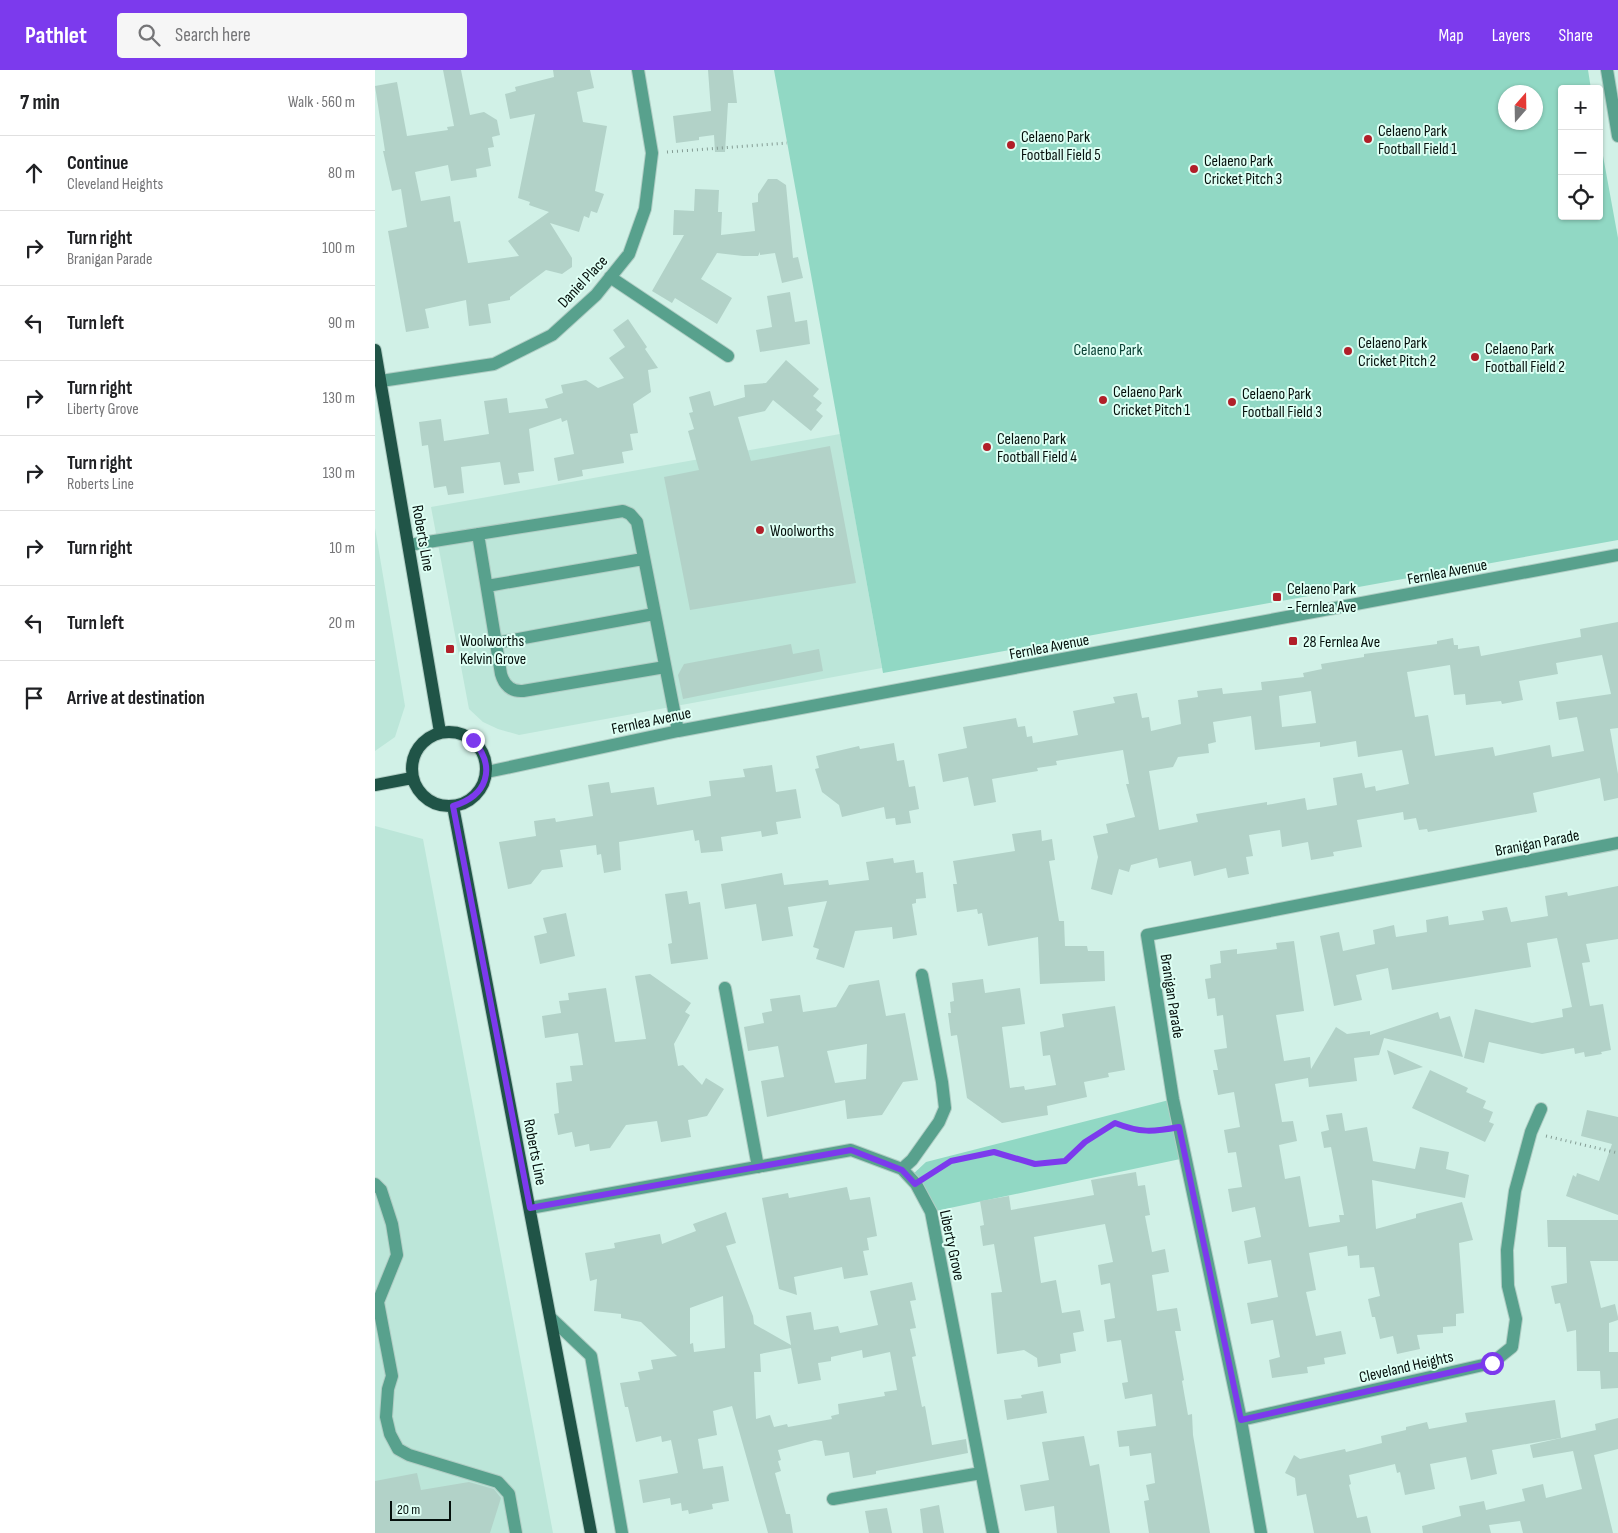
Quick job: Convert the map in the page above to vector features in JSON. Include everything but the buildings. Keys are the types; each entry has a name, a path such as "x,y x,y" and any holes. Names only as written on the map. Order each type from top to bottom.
{"main road":[{"name":"Roberts Line","path":"375,350 440,732"},
{"path":"440,732 457,733 473,740 483,755 487,772 483,784 476,795 466,803 453,806 432,802 423,796 413,778 411,766 414,755 420,745 440,732"},
{"path":"375,785 413,778"},
{"name":"Roberts Line","path":"453,806 591,1533"}],"street":[{"name":"Daniel Place","path":"381,381 494,364 552,334 596,295 629,254 645,209 652,153 638,70"},
{"path":"1607,70 1618,136"},
{"path":"610,277 728,356"},
{"path":"409,545 623,511 630,514 637,522 678,731"},
{"path":"478,534 502,678 508,687 518,692 665,667"},
{"name":"Fernlea Avenue","path":"487,772 678,731 1618,555"},
{"path":"487,586 643,559"},
{"path":"496,643 654,614"},
{"name":"Branigan Parade","path":"1261,1533 1241,1420 1179,1127 1147,934 1618,843"},
{"path":"902,1170 912,1160 939,1122 945,1108 943,1082 922,975"},
{"path":"725,988 758,1167"},
{"name":"Cleveland Heights","path":"1241,1420 1492,1363 1512,1346 1516,1319 1508,1286 1507,1250 1515,1191 1531,1132 1541,1108"},
{"name":"Liberty Grove","path":"530,1208 851,1150 902,1170 915,1184 931,1212 993,1533"},
{"path":"375,1184 381,1190 387,1207 397,1255 378,1302 392,1376 388,1389 386,1417 390,1434 398,1449 409,1455 498,1482 509,1494 516,1533"},
{"path":"551,1319 591,1356 622,1533"},
{"path":"833,1499 981,1473"}],"path":[{"path":"652,153 787,143"},
{"path":"915,1184 951,1161 994,1152 1035,1164 1065,1161 1085,1142 1115,1123 1132,1130 1153,1132 1179,1127"},
{"path":"1531,1132 1618,1154"}],"shaded area":[{"path":"840,434 882,668 519,735 483,722 469,709 431,507"},
{"path":"375,528 405,706 395,737 375,751"},
{"path":"375,826 423,839 553,1533 375,1533"}],"green space":[{"name":"Celaeno Park","path":"774,70 1588,70 1590,85 1558,85 1558,220 1603,220 1603,156 1618,238 1618,540 883,673"},
{"path":"1173,1099 1185,1158 931,1212 910,1177 926,1162"}],"place":[{"name":"Celaeno Park Football Field 1","path":"1368,139"},
{"name":"Celaeno Park Football Field 5","path":"1011,145"},
{"name":"Celaeno Park Cricket Pitch 3","path":"1194,169"},
{"name":"Celaeno Park Cricket Pitch 2","path":"1348,351"},
{"name":"Celaeno Park Football Field 2","path":"1475,357"},
{"name":"Celaeno Park Cricket Pitch 1","path":"1103,400"},
{"name":"Celaeno Park Football Field 3","path":"1232,402"},
{"name":"Celaeno Park Football Field 4","path":"987,447"},
{"name":"Woolworths","path":"760,530"},
{"name":"Celaeno Park - Fernlea Ave","path":"1277,597"},
{"name":"28 Fernlea Ave","path":"1293,641"},
{"name":"Woolworths Kelvin Grove","path":"450,649"}],"route":[{"path":"473,740 481,749 487,772 483,784 476,795 466,803 453,806 530,1208 851,1150 902,1170 915,1184 951,1161 994,1152 1035,1164 1065,1161 1085,1142 1115,1123 1132,1130 1153,1132 1179,1127 1241,1420 1492,1363"}]}
